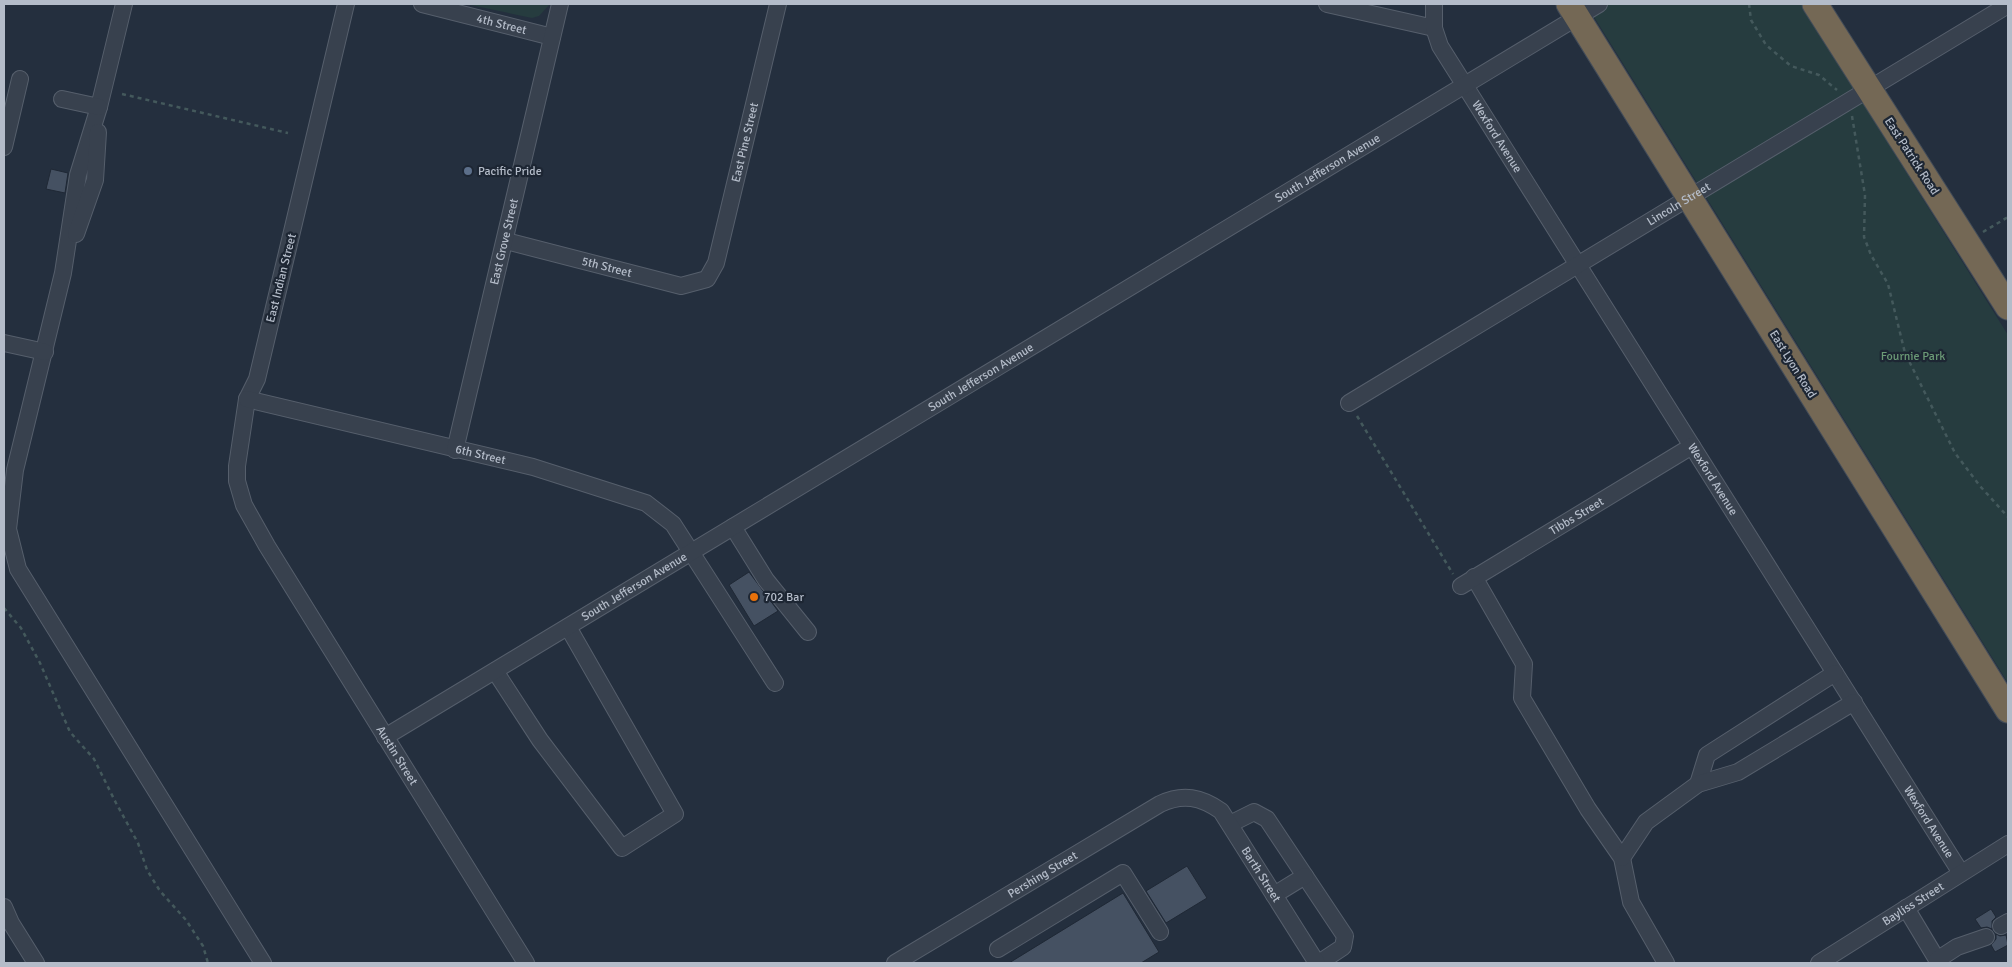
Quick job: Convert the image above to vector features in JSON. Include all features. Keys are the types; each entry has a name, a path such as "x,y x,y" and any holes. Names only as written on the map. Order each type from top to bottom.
{"highway":[{"name":"East Patrick Road","path":"1815,4 2008,308"},
{"name":"East Lyon Road","path":"1573,10 2008,710"}],"street":[{"path":"124,4 99,107 78,175 63,273 15,470 8,528 18,569 263,963"},
{"name":"East Indian Street","path":"267,546 244,505 237,481 237,466 247,399 257,379 346,4"},
{"name":"4th Street","path":"422,4 552,37"},
{"name":"East Grove Street","path":"455,450 506,241 560,4"},
{"name":"East Pine Street","path":"707,279 716,263 778,4"},
{"path":"1327,4 1434,28 1434,4"},
{"name":"South Jefferson Avenue","path":"385,737 1465,85 1573,10 1600,4"},
{"name":"Lincoln Street","path":"1349,404 1847,102 2006,12"},
{"name":"Wexford Avenue","path":"1434,28 1440,46 1580,265 1961,873"},
{"path":"4,147 20,79"},
{"path":"62,99 99,107"},
{"path":"63,273 95,180 99,107"},
{"name":"5th Street","path":"506,241 681,286 707,279"},
{"path":"4,343 44,352"},
{"name":"6th Street","path":"247,399 455,450 533,467 646,503 673,524 775,683"},
{"name":"Tibbs Street","path":"1467,582 1692,446"},
{"path":"733,527 772,588 808,632"},
{"name":"Austin Street","path":"267,546 526,963"},
{"path":"1467,582 1524,664 1522,698 1588,809 1622,858 1631,902 1666,963"},
{"path":"495,671 556,763 622,848 676,814 568,627"},
{"path":"1698,784 1707,755 1835,673"},
{"path":"1622,858 1646,822 1698,784 1738,772 1854,702"},
{"name":"Barth Street","path":"1194,797 1210,803 1221,811 1318,963"},
{"name":"Pershing Street","path":"900,962 923,956 1160,804 1171,799 1194,797"},
{"path":"1230,824 1254,812 1267,819 1345,936 1343,947 1318,963"},
{"name":"Bayliss Street","path":"1819,963 2008,844"},
{"path":"998,949 1123,873 1160,932"},
{"path":"1274,895 1305,876"},
{"path":"4,907 11,923 36,963"},
{"path":"1906,908 1938,962 1957,947 1986,937"}],"path":[{"path":"1749,4 1751,20 1766,46 1791,66 1818,75 1836,88 1847,102 1854,125 1866,195 1864,237 1888,284 1905,353 1955,453 1980,486 2008,517"},
{"path":"122,94 288,133"},
{"path":"1967,242 2008,217"},
{"path":"1349,404 1467,582"},
{"path":"4,608 21,628 40,663 70,732 94,758 116,804 138,843 147,870 160,890 186,920 203,946 208,963"}],"green space":[{"path":"466,4 550,4 539,16 532,18"},
{"name":"Fournie Park","path":"1586,4 1801,4 2008,335 2008,683"}],"building":[{"path":"51,169 68,173 65,193 46,189"},
{"name":"702 Bar","path":"749,572 778,611 754,626 729,585"},
{"path":"1187,866 1207,898 1166,923 1146,891"},
{"path":"1123,893 1159,952 1141,963 1009,963"},
{"path":"1991,909 1996,917 1992,921 1992,929 1987,927 1981,928 1975,919"},
{"path":"1996,934 2000,936 2006,935 2008,945 1995,952 1991,945 1996,939"}],"place":[{"name":"Pacific Pride","path":"468,171"},
{"name":"702 Bar","path":"754,597"}]}
